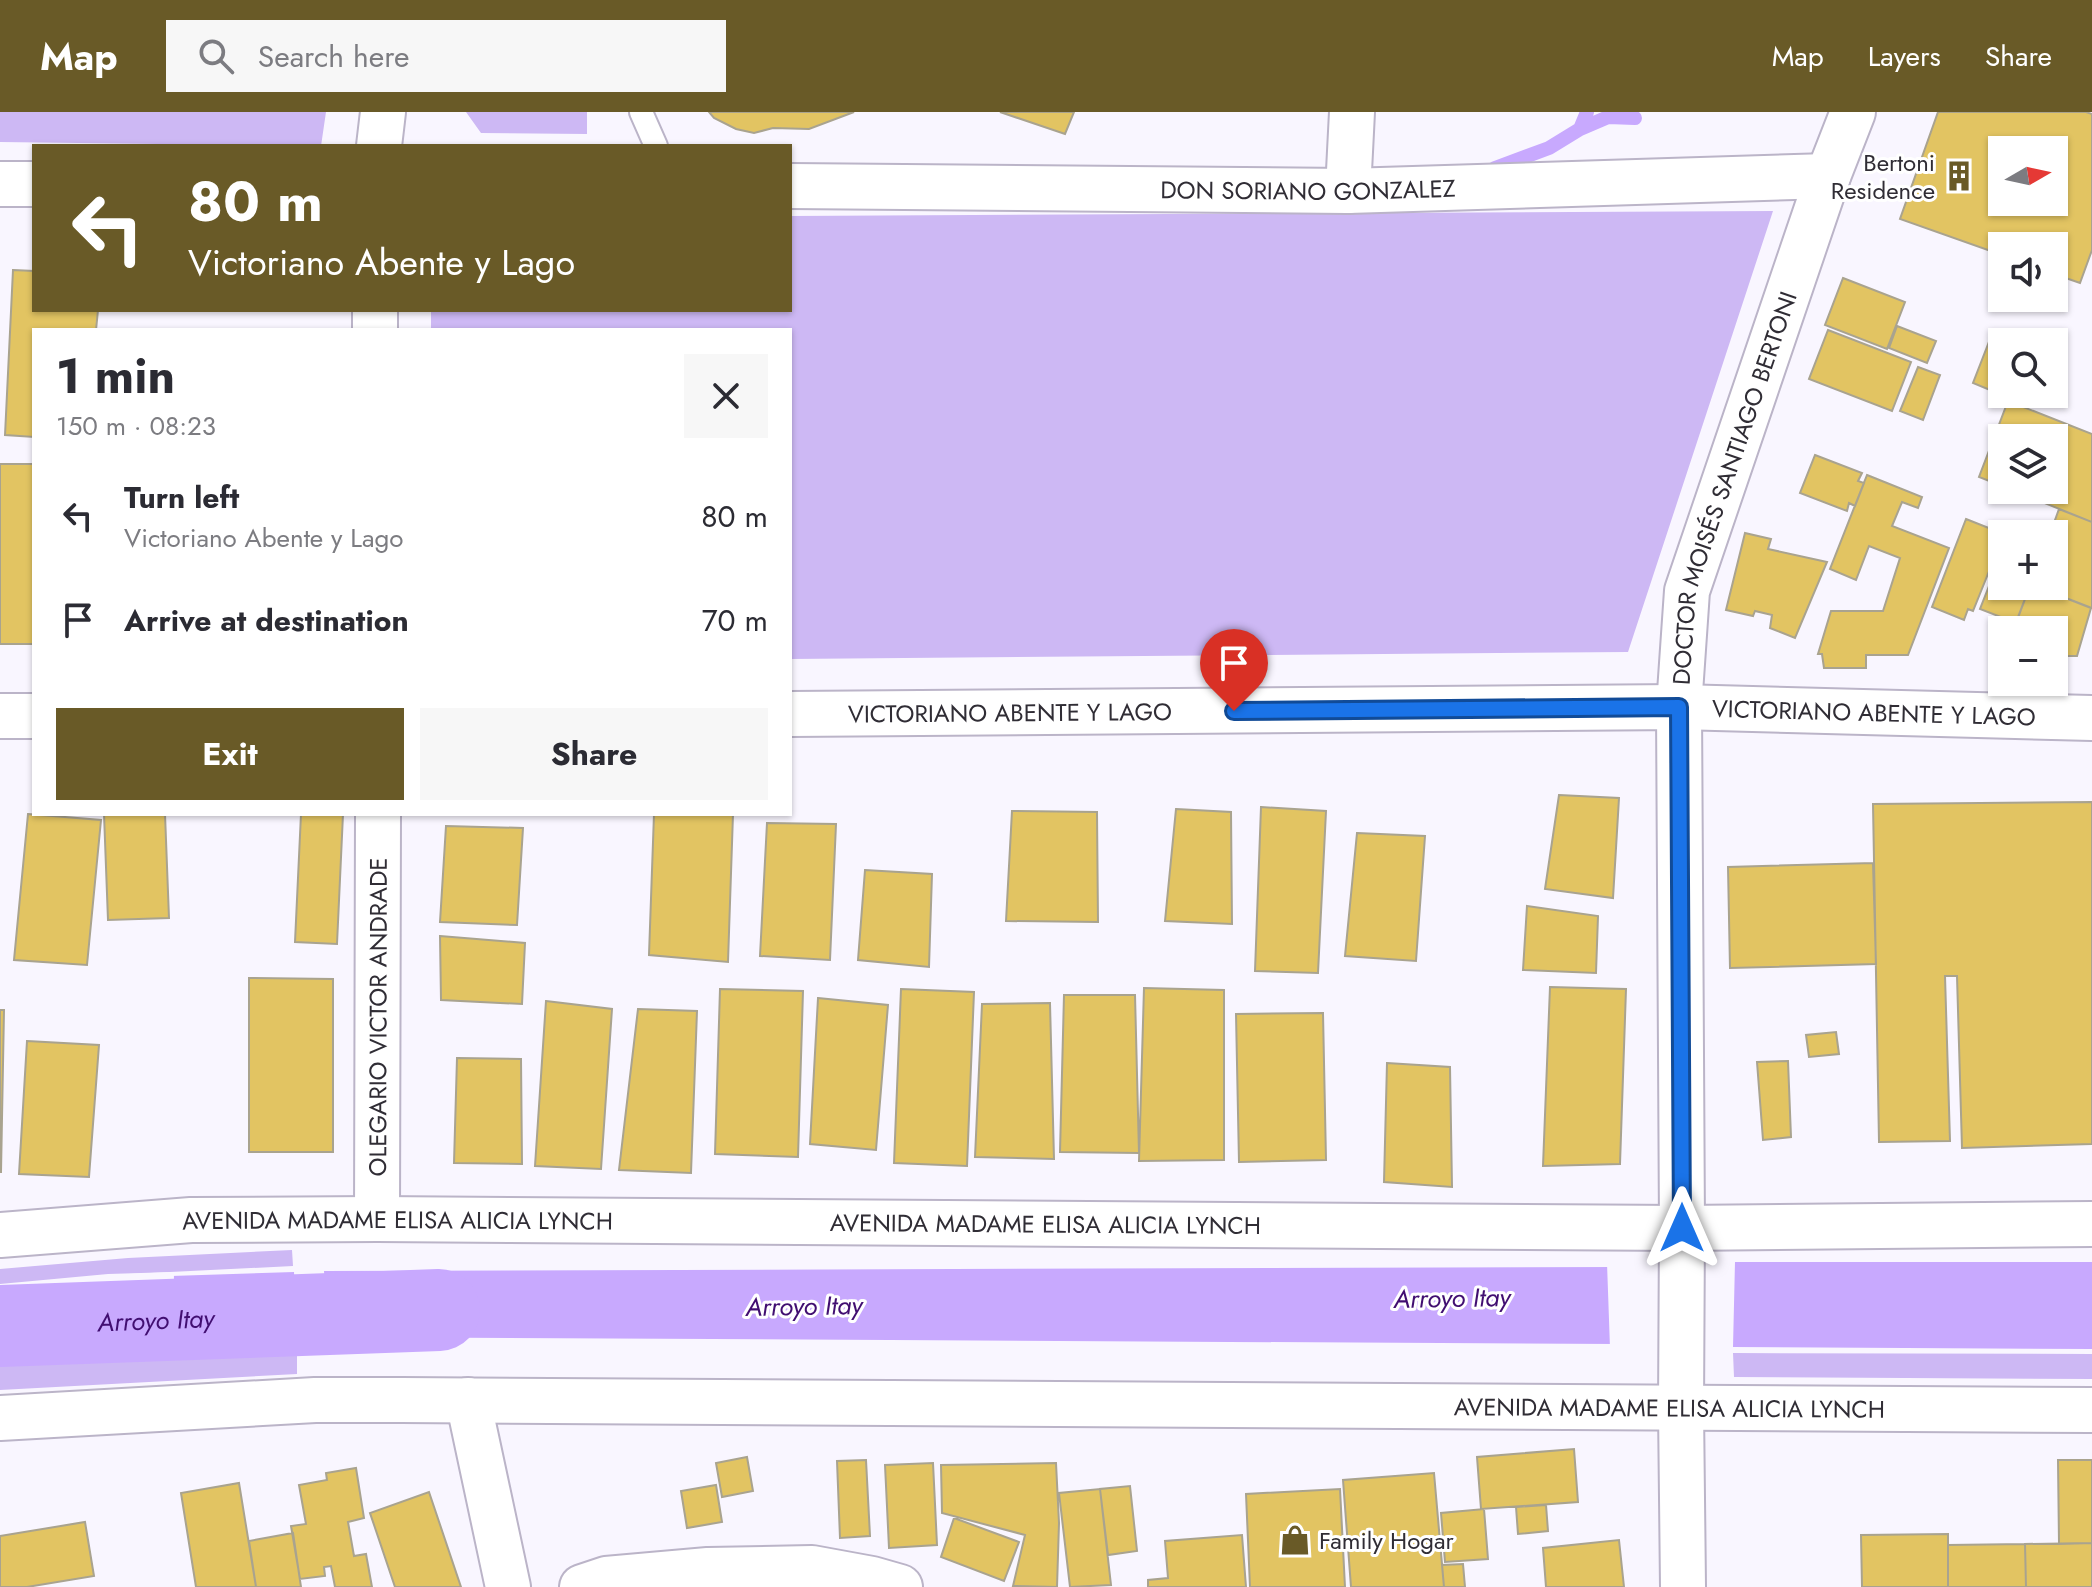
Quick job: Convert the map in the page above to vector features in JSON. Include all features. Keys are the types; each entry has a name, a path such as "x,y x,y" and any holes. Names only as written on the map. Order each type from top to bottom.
{"main road":[{"path":"379,144 383,112"},
{"path":"1348,191 1352,112"},
{"name":"DOCTOR MOISÉS SANTIAGO BERTONI","path":"1683,1587 1679,707 1687,591 1828,176 1853,112"},
{"name":"DON SORIANO GONZALEZ","path":"792,186 1348,191 1828,176"},
{"path":"0,184 32,184"},
{"name":"VICTORIANO ABENTE Y LAGO","path":"792,714 1679,707 2092,718"},
{"path":"0,716 32,716"},
{"name":"OLEGARIO VICTOR ANDRADE","path":"377,1219 378,816"},
{"path":"0,1218 191,1220"},
{"name":"AVENIDA MADAME ELISA ALICIA LYNCH","path":"0,1235 191,1220 377,1219 1682,1243 2092,1224"},
{"name":"AVENIDA MADAME ELISA ALICIA LYNCH","path":"0,1418 315,1400 2092,1410"},
{"path":"468,1400 508,1587"},
{"path":"582,1587 606,1579 708,1570 812,1568 900,1587"}],"lane":[{"path":"641,112 655,144"}],"shaded area":[{"path":"0,112 326,112 321,144 0,142"},
{"path":"466,112 587,112 587,134 481,133"},
{"path":"1773,211 1628,652 792,659 792,328 431,328 431,312 792,312 792,216"},
{"path":"292,1250 293,1266 129,1274 0,1285 0,1269 128,1258"},
{"path":"105,1345 297,1345 297,1374 0,1390 0,1355"},
{"path":"1733,1353 2092,1354 2092,1379 1734,1377"}],"water":[{"path":"1735,1262 2092,1262 2092,1349 1733,1347"},
{"path":"1618,1267 1617,1344 328,1337 324,1271"},
{"path":"294,1272 297,1341 104,1341 109,1278"}],"pier":[{"path":"1607,1263 1619,1263 1622,1267 1621,1345 1617,1348 1610,1348"},
{"path":"174,1272 173,1345 104,1345 0,1354 0,1284 108,1274"}],"building":[{"path":"709,112 854,112 809,129 773,128 754,133 736,129 714,118"},
{"path":"1000,112 1074,112 1065,134"},
{"name":"Bertoni Residence","path":"1938,112 2092,114 2092,250 2080,283 2068,279 2068,232 1988,232 1988,250 1900,219"},
{"path":"13,270 32,271 32,312 98,312 96,328 32,328 32,437 5,435"},
{"path":"1843,278 1905,302 1887,349 1825,325"},
{"path":"1897,326 1936,341 1927,363 1889,348"},
{"path":"1828,330 1911,362 1892,411 1809,379"},
{"path":"1988,344 1988,389 1973,383"},
{"path":"1918,367 1940,375 1923,420 1900,411"},
{"path":"2005,408 2026,408 2067,424 1999,424"},
{"path":"2068,425 2092,434 2092,522 2047,504 2068,504"},
{"path":"1988,453 1988,481 1979,477"},
{"path":"1815,455 1862,473 1858,481 1864,483 1855,506 1849,503 1847,511 1800,493"},
{"path":"0,464 32,464 32,644 0,644"},
{"path":"1867,475 1922,497 1918,508 1902,502 1892,526 1949,548 1908,655 1866,655 1866,668 1824,668 1822,654 1818,654 1831,611 1883,611 1900,558 1869,546 1856,580 1830,569"},
{"path":"2059,509 2092,522 2092,608 2068,599 2068,520 2055,520"},
{"path":"1966,519 1988,528 1988,574 1973,611 1968,609 1964,620 1932,607"},
{"path":"1745,533 1771,539 1768,549 1827,562 1795,638 1770,628 1772,615 1755,611 1753,616 1726,610"},
{"path":"1988,589 1988,600 2025,600 2019,616 1998,616 1980,609"},
{"path":"2068,599 2091,608 2077,656 2068,656 2068,616 2018,616 2025,600"},
{"path":"1559,795 1619,798 1613,898 1545,889"},
{"path":"2092,802 2092,1144 1962,1148 1957,976 1945,976 1950,1141 1879,1142 1873,804"},
{"path":"1261,807 1326,811 1318,973 1255,971"},
{"path":"1176,809 1231,812 1232,924 1165,921"},
{"path":"1012,811 1097,812 1098,922 1006,921"},
{"path":"28,814 101,820 87,965 14,960"},
{"path":"104,816 165,816 169,918 108,920"},
{"path":"301,816 343,816 337,944 295,942"},
{"path":"654,816 733,816 728,962 649,955"},
{"path":"767,823 836,824 830,960 760,956"},
{"path":"446,826 523,828 517,925 440,922"},
{"path":"1357,833 1425,836 1416,961 1345,956"},
{"path":"1873,863 1876,964 1730,968 1728,867"},
{"path":"865,870 932,874 929,967 858,960"},
{"path":"1527,906 1598,916 1596,973 1523,970"},
{"path":"440,936 525,943 522,1004 441,1000"},
{"path":"249,978 333,979 333,1152 249,1152"},
{"path":"1550,987 1626,989 1620,1164 1543,1166"},
{"path":"1144,988 1224,990 1224,1160 1139,1161"},
{"path":"720,989 803,991 798,1157 715,1154"},
{"path":"901,989 974,992 967,1166 894,1163"},
{"path":"1064,995 1135,995 1139,1153 1060,1152"},
{"path":"818,998 888,1005 876,1150 810,1144"},
{"path":"546,1001 612,1009 601,1169 535,1166"},
{"path":"1050,1003 1054,1159 975,1157 982,1004"},
{"path":"638,1009 697,1011 691,1173 619,1170"},
{"path":"0,1010 4,1010 1,1172 0,1172"},
{"path":"1323,1013 1326,1160 1239,1162 1236,1014"},
{"path":"1836,1032 1839,1054 1809,1057 1806,1035"},
{"path":"27,1041 99,1045 89,1177 19,1174"},
{"path":"457,1058 521,1059 522,1164 454,1163"},
{"path":"1788,1061 1791,1137 1763,1140 1757,1062"},
{"path":"1387,1063 1450,1067 1452,1187 1384,1182"},
{"path":"1574,1449 1578,1502 1481,1509 1477,1457"},
{"path":"747,1457 753,1491 722,1497 716,1463"},
{"path":"866,1460 870,1536 840,1538 837,1461"},
{"path":"2058,1460 2092,1460 2092,1543 2059,1544"},
{"path":"933,1463 937,1545 889,1548 885,1465"},
{"path":"1056,1463 1059,1523 1057,1587 1013,1586 1025,1535 942,1513 941,1465"},
{"path":"356,1468 364,1518 348,1522 354,1556 366,1554 372,1587 335,1587 331,1566 324,1567 325,1576 300,1579 291,1526 306,1524 299,1485 327,1480 326,1473"},
{"path":"1434,1473 1444,1587 1351,1587 1343,1480"},
{"path":"239,1483 256,1587 196,1587 181,1493"},
{"path":"716,1485 722,1522 687,1528 681,1491"},
{"path":"1130,1486 1137,1551 1108,1555 1100,1489"},
{"path":"1100,1489 1111,1585 1070,1587 1059,1493"},
{"name":"Family Hogar","path":"1340,1489 1345,1587 1250,1587 1246,1494"},
{"path":"429,1492 461,1587 395,1587 370,1513"},
{"path":"1546,1505 1548,1531 1518,1534 1516,1507"},
{"path":"1484,1509 1488,1559 1445,1562 1441,1513"},
{"path":"954,1518 1019,1542 1004,1581 941,1557"},
{"path":"85,1522 94,1576 27,1587 0,1587 0,1536"},
{"path":"293,1533 301,1587 256,1587 249,1541"},
{"path":"1948,1534 1948,1587 1862,1587 1861,1535"},
{"path":"1242,1535 1246,1587 1148,1587 1148,1580 1168,1578 1165,1541"},
{"path":"1619,1540 1624,1587 1546,1587 1543,1548"},
{"path":"2092,1543 2092,1587 2026,1587 2025,1544"},
{"path":"2025,1544 2026,1587 1948,1587 1948,1545"},
{"path":"1463,1564 1465,1587 1444,1587 1442,1565"}],"waterway":[{"path":"1489,172 1549,148 1580,129 1587,112"},
{"path":"1580,129 1608,117 1635,118"},
{"name":"Arroyo Itay","path":"0,1326 439,1310"}],"place":[{"name":"Bertoni Residence","path":"1959,176"},
{"name":"Family Hogar","path":"1295,1540"}],"route":[{"path":"1234,711 1679,707 1682,1228"}]}
